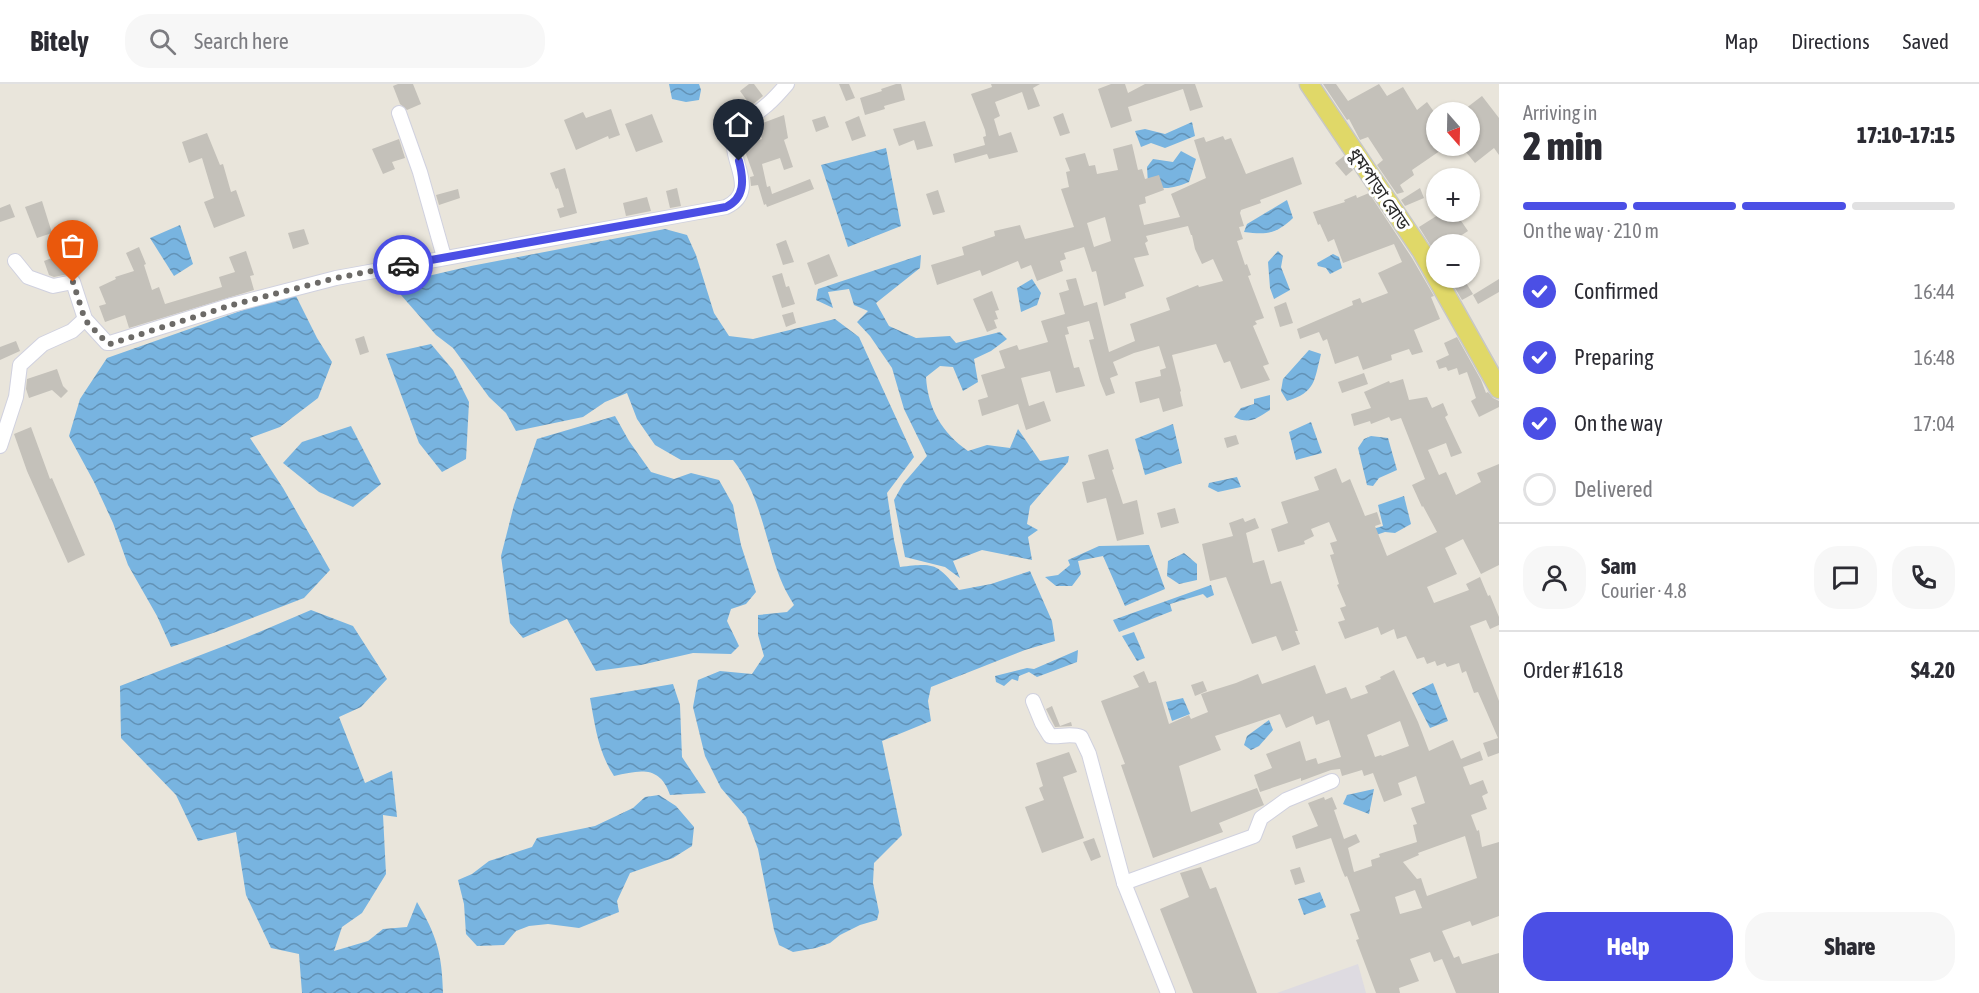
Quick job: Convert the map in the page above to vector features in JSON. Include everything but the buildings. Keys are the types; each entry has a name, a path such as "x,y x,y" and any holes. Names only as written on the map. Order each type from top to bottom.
{"main road":[{"name":"ধুমপাড়া রোড","path":"1309,84 1422,252 1499,389"}],"street":[{"path":"15,261 28,277 53,286 73,282 85,320 107,343 114,343 232,305 336,278 726,207 735,203 740,195 742,174 734,139 738,130 770,103 787,84"},
{"path":"399,113 420,172 444,258"},
{"path":"0,446 16,397 20,364 43,344 72,331 85,320"},
{"path":"1033,701 1050,736 1062,737 1074,734 1081,737 1089,754 1124,884 1168,993"},
{"path":"1124,884 1254,836 1261,818 1286,800 1332,780"}],"shaded area":[{"path":"1358,964 1366,993 1277,993"}],"water":[{"path":"669,84 699,84 701,90 699,100 686,102 672,99"},
{"path":"1192,122 1195,136 1165,148 1151,143 1141,147 1135,131 1145,129 1165,134"},
{"path":"886,148 901,226 848,247 821,165"},
{"path":"1181,151 1196,159 1189,182 1169,188 1148,184 1147,167 1153,159 1173,162"},
{"path":"1287,200 1293,218 1287,223 1271,232 1244,232 1247,224"},
{"path":"180,225 193,264 174,276 150,238"},
{"path":"665,229 687,235 696,255 714,313 729,336 753,339 835,319 859,337 914,457 887,493 900,567 928,565 934,567 945,574 959,590 991,584 1030,571 1052,621 1055,641 1025,650 931,687 928,701 931,721 882,741 902,835 874,863 873,883 879,912 877,920 860,925 830,943 816,948 793,952 779,945 758,849 746,817 721,788 705,756 693,707 698,680 720,671 752,674 764,656 758,635 758,615 787,612 794,605 783,585 757,505 743,474 733,460 681,460 655,445 637,419 627,393 605,402 583,417 516,431 506,413 489,397 453,348 436,335 401,295 415,279"},
{"path":"1278,251 1283,256 1281,267 1290,290 1274,299 1270,288 1268,262"},
{"path":"1333,254 1339,257 1342,268 1330,274 1326,268 1318,266 1317,263"},
{"path":"921,255 920,268 876,303 889,326 916,338 950,336 956,343 1000,332 1007,339 991,351 974,359 978,382 963,391 953,367 940,366 926,377 933,410 944,428 968,451 987,445 1010,448 1018,429 1040,461 1069,456 1068,462 1030,506 1027,524 1038,530 1028,537 1032,560 982,550 953,561 960,578 945,567 905,557 894,500 903,484 927,456 904,409 892,368 870,336 857,322 868,311 854,305 849,289 828,292 833,308 816,300 818,289"},
{"path":"1032,279 1041,293 1037,305 1021,312 1017,288"},
{"path":"294,292 332,362 318,398 280,427 250,438 283,488 330,570 304,598 171,647 157,616 128,565 113,523 69,436 80,399 107,358"},
{"path":"431,344 453,370 469,402 466,459 442,472 419,443 386,354"},
{"path":"1309,350 1321,354 1315,378 1304,394 1287,401 1281,391 1283,379"},
{"path":"1270,395 1270,410 1261,416 1253,420 1234,417 1241,408 1254,404 1254,399"},
{"path":"615,416 651,472 674,479 691,473 719,480 733,505 741,545 756,592 746,604 731,609 727,621 739,646 731,654 693,653 641,665 596,671 567,619 523,638 510,623 501,556 514,505 537,439"},
{"path":"1311,422 1322,453 1296,460 1289,432"},
{"path":"1173,424 1182,463 1145,475 1135,439"},
{"path":"351,426 381,484 353,507 319,492 283,463 302,442"},
{"path":"1371,436 1388,438 1397,470 1379,478 1373,486 1367,485 1358,448 1364,439"},
{"path":"1237,477 1241,487 1218,492 1208,487 1209,483"},
{"path":"1404,496 1411,524 1395,533 1385,532 1367,538 1349,536 1383,526 1378,505"},
{"path":"1149,545 1165,589 1125,606 1103,556 1078,561 1081,574 1072,586 1056,586 1045,577 1058,575 1070,565 1068,560 1099,546"},
{"path":"1184,553 1197,564 1197,580 1179,584 1167,576 1168,561"},
{"path":"1211,585 1214,595 1207,598 1203,594 1170,604 1172,611 1119,632 1113,620"},
{"path":"311,610 353,626 387,679 361,707 339,717 365,783 392,771 397,817 383,815 386,874 362,913 342,927 334,951 368,941 383,929 407,927 417,902 437,946 443,993 302,993 299,954 271,948 246,895 236,832 198,841 176,795 121,738 120,686"},
{"path":"1134,632 1145,658 1137,661 1122,636"},
{"path":"1078,650 1077,662 1037,677 1029,672 1019,676 1018,681 1012,679 1004,686 996,682 995,676 1027,668 1034,669"},
{"path":"1433,683 1448,721 1430,728 1412,693"},
{"path":"673,684 680,705 682,757 706,793 670,795 661,779 648,772 632,772 614,776 601,748 590,698"},
{"path":"1183,698 1190,714 1172,721 1166,702"},
{"path":"1269,720 1273,730 1259,746 1251,750 1244,745 1247,736"},
{"path":"1374,789 1369,814 1343,804 1347,795"},
{"path":"659,795 676,806 694,827 692,846 673,858 630,873 617,901 619,912 579,928 548,924 529,926 516,931 504,945 477,946 466,934 464,904 458,880 472,874 489,861 532,847 537,838 595,826 633,808 645,797"},
{"path":"1320,892 1326,907 1304,915 1298,899"}],"way so far":[{"path":"73,282 85,320 110,344 232,305 336,278 403,265"}],"route":[{"path":"403,265 726,207 735,203 740,195 742,174 739,161"}]}
